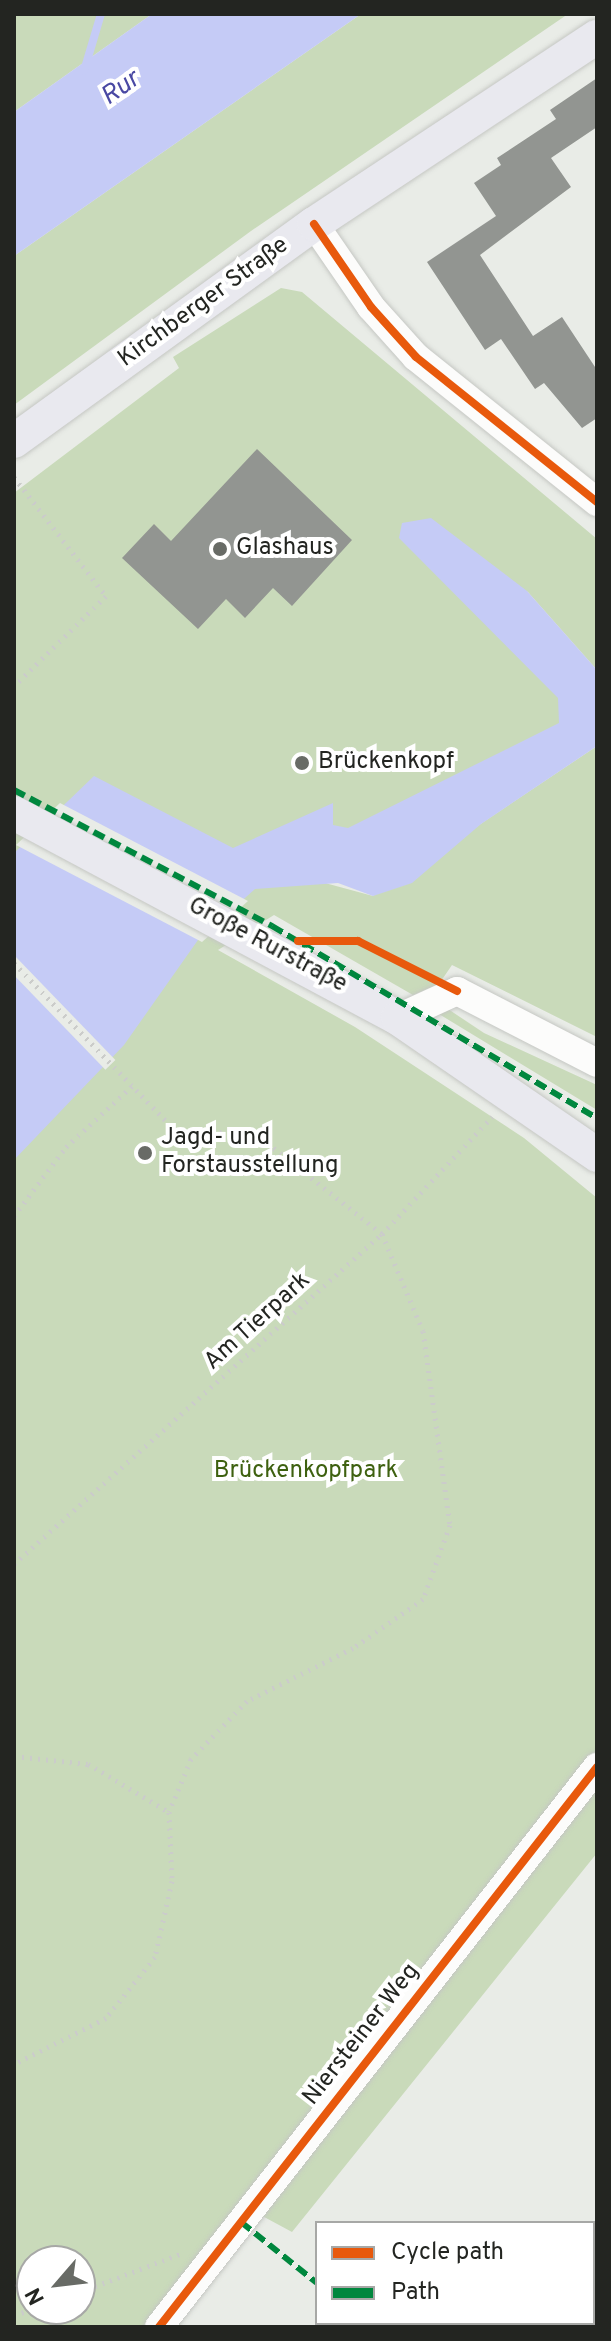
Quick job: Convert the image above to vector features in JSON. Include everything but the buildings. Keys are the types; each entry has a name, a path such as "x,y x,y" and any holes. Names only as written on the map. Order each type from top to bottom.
{"main road":[{"name":"Kirchberger Straße","path":"14,441 314,224 597,37"},
{"name":"Große Rurstraße","path":"14,813 264,943 398,1018 513,1093 597,1155"}],"street":[{"path":"314,224 371,307 416,357 597,502"},
{"path":"398,1018 457,991 597,1063"},
{"name":"Niersteiner Weg","path":"159,2327 597,1767"}],"path":[{"path":"14,477 106,596 14,686"},
{"path":"14,963 173,1128 196,1136 233,1130 261,1138 382,1234 423,1331 441,1430 450,1525 423,1599 353,1648 247,1701 191,1759 169,1812 172,1881 155,1957 106,2018 14,2064"},
{"path":"14,1216 66,1147 132,1086"},
{"path":"14,1756 88,1764 169,1812"},
{"path":"96,2286 184,2252 212,2259"}],"green space":[{"path":"14,14 152,14 14,112"},
{"path":"361,14 568,14 251,231 14,405 14,256"},
{"name":"Brückenkopfpark","path":"281,288 302,292 597,539 597,670 527,591 589,716 325,883 373,896 597,746 597,1037 452,965 439,984 413,995 274,915 218,950 355,1027 524,1138 597,1198 597,1853 292,2232 244,2206 147,2327 14,2327 14,493 179,368 173,357"},
{"path":"445,1007 484,1033 597,1085 597,1110 434,1011"}],"water":[{"name":"Rur","path":"152,14 361,14 14,256 14,112"},
{"path":"431,518 527,591 597,670 597,746 481,824 412,883 373,896 338,883 255,889 198,940 124,1045 14,1160 14,853 94,776 233,848 333,803 333,825 348,828 559,723 558,698 399,538 402,523"}],"pier":[{"path":"60,803 248,901 202,942 16,845"},
{"path":"14,955 115,1060 105,1070 14,975"}],"waterway":[{"path":"84,71 101,14"}],"marked path":[{"path":"14,790 272,926 597,1118"},
{"path":"241,2222 315,2281"}],"cycle path":[{"path":"314,224 371,307 416,357 597,502"},
{"path":"298,941 358,941 457,991"},
{"path":"159,2327 597,1767"}],"place":[{"name":"Glashaus","path":"220,549"},
{"name":"Brückenkopf","path":"302,763"},
{"name":"Jagd- und Forstausstellung","path":"145,1153"}]}
